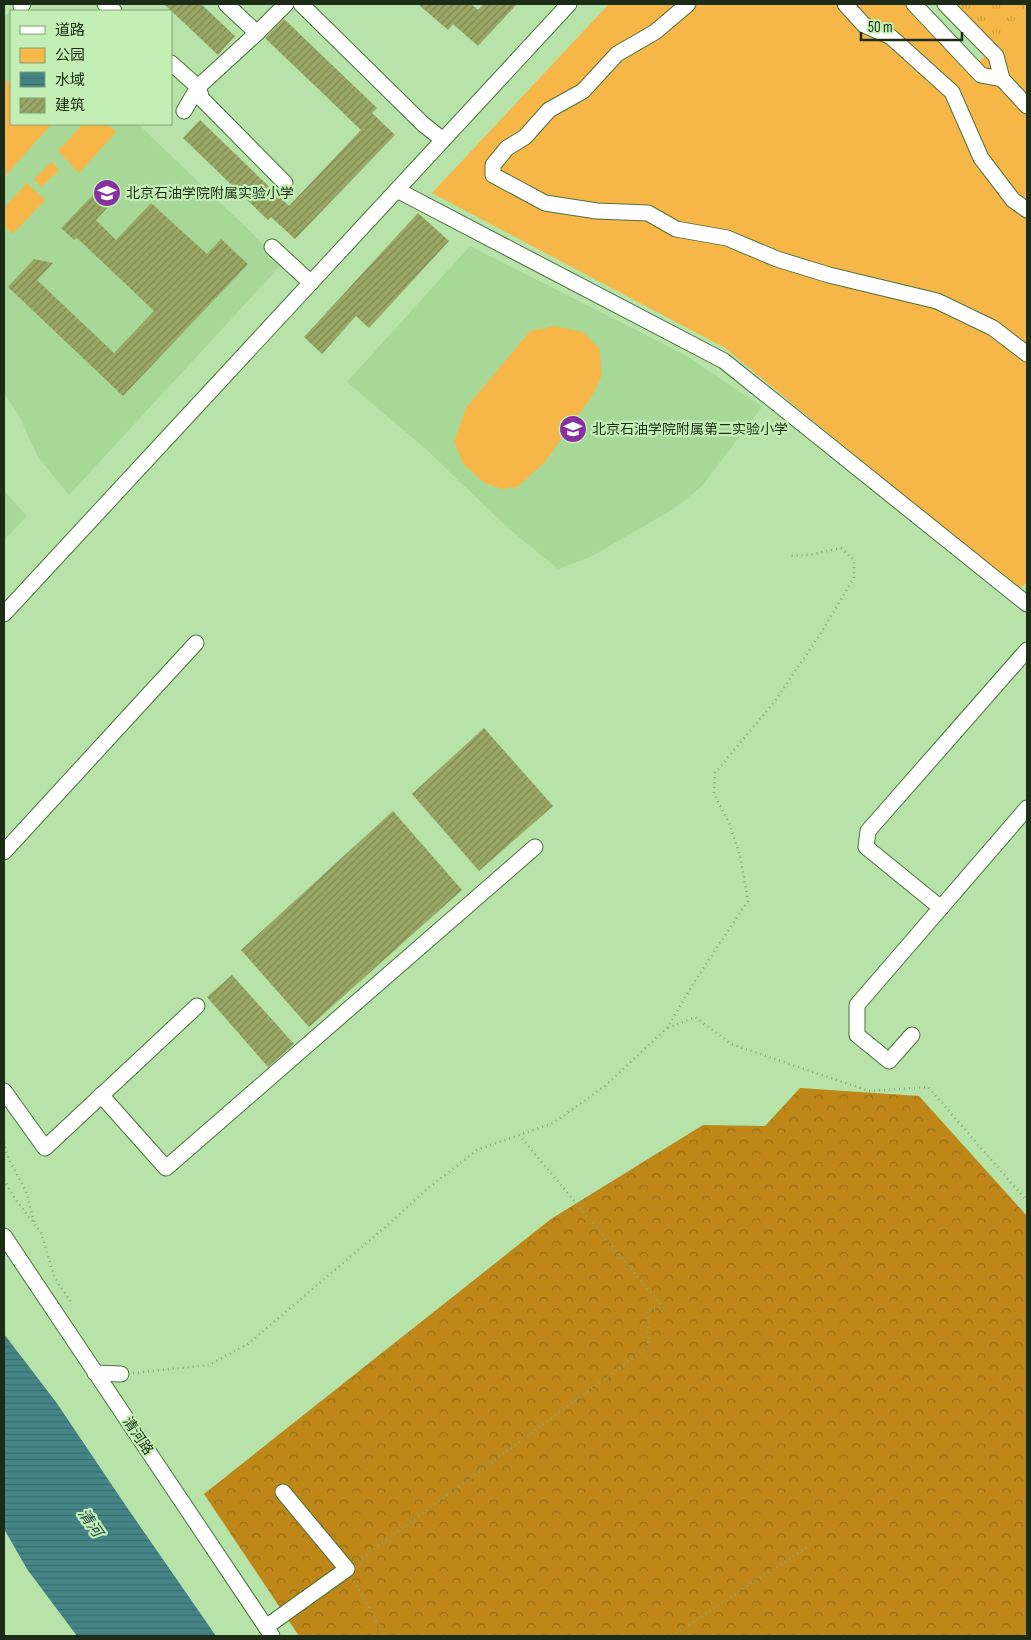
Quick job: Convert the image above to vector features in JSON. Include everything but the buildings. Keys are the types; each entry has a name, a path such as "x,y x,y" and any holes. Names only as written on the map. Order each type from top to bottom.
{"street":[{"path":"226,4 257,33"},
{"path":"184,111 198,88 286,4"},
{"path":"301,4 422,124 443,140"},
{"path":"4,614 569,4"},
{"path":"688,4 655,32 617,54 583,91 549,110 526,137 507,148 493,165 493,175 545,203 597,211 648,213 676,229 727,238 777,260 937,302 993,328 1027,354"},
{"path":"845,4 864,25 891,37 952,92 981,158 1012,200 1027,210"},
{"path":"914,4 981,75 1002,79"},
{"path":"945,4 996,56 1002,79 1027,106"},
{"path":"172,64 198,88 202,99 285,183"},
{"path":"397,190 724,361 1027,604"},
{"path":"272,247 311,283"},
{"path":"4,852 196,643"},
{"path":"941,908 866,847 868,831 1027,650"},
{"path":"912,1035 889,1061 857,1035 857,1006 1027,808"},
{"path":"101,1095 166,1168 535,847"},
{"path":"4,1091 45,1148 197,1006"},
{"name":"清河路","path":"4,1236 269,1632"},
{"path":"95,1373 122,1374"},
{"path":"269,1632 347,1569 283,1492"}],"path":[{"path":"122,1374 209,1365 248,1344 427,1189 477,1150 552,1123 605,1086 667,1028 696,979 748,900 740,855 729,823 714,794 714,773 775,701 819,636 854,578 854,560 841,548 788,556"},
{"path":"667,1028 695,1017 731,1044 869,1091 928,1087 1027,1200"},
{"path":"384,1636 347,1569 649,1346 647,1310 664,1308 519,1135"},
{"path":"4,1143 8,1158 26,1191 35,1225"},
{"path":"4,1179 13,1196 41,1233 55,1279 72,1304"},
{"path":"672,1636 810,1545"}],"shaded area":[{"name":"北京石油学院附属实验小学","path":"10,11 10,125 139,125 283,263 69,495 38,457 19,416 4,393 4,18"},
{"name":"北京石油学院附属第二实验小学","path":"470,246 687,356 762,407 702,486 675,508 590,557 558,569 507,527 428,451 347,382"},
{"path":"4,491 27,516 4,540"}],"green space":[{"path":"609,4 904,4 970,72 1027,7 1027,582 1018,590 725,348 432,193"},
{"path":"951,4 1027,4 1027,7 993,47"},
{"path":"4,78 10,84 10,125 51,125 4,177"},
{"path":"82,125 109,125 116,132 79,173 58,151"},
{"path":"51,162 59,170 41,187 34,179"},
{"path":"27,183 45,200 13,234 4,226 4,208"},
{"path":"555,326 583,332 599,348 602,375 592,396 544,463 517,487 502,489 485,483 464,465 454,442 466,408 530,331"},
{"path":"800,1088 919,1096 1027,1216 1027,1636 299,1636 204,1494 551,1219 703,1125 765,1126"}],"water":[{"name":"清河","path":"4,1334 56,1402 216,1636 77,1636 27,1569 4,1529"}],"place":[{"name":"北京石油学院附属实验小学","path":"107,193"},
{"name":"北京石油学院附属第二实验小学","path":"573,429"}]}
